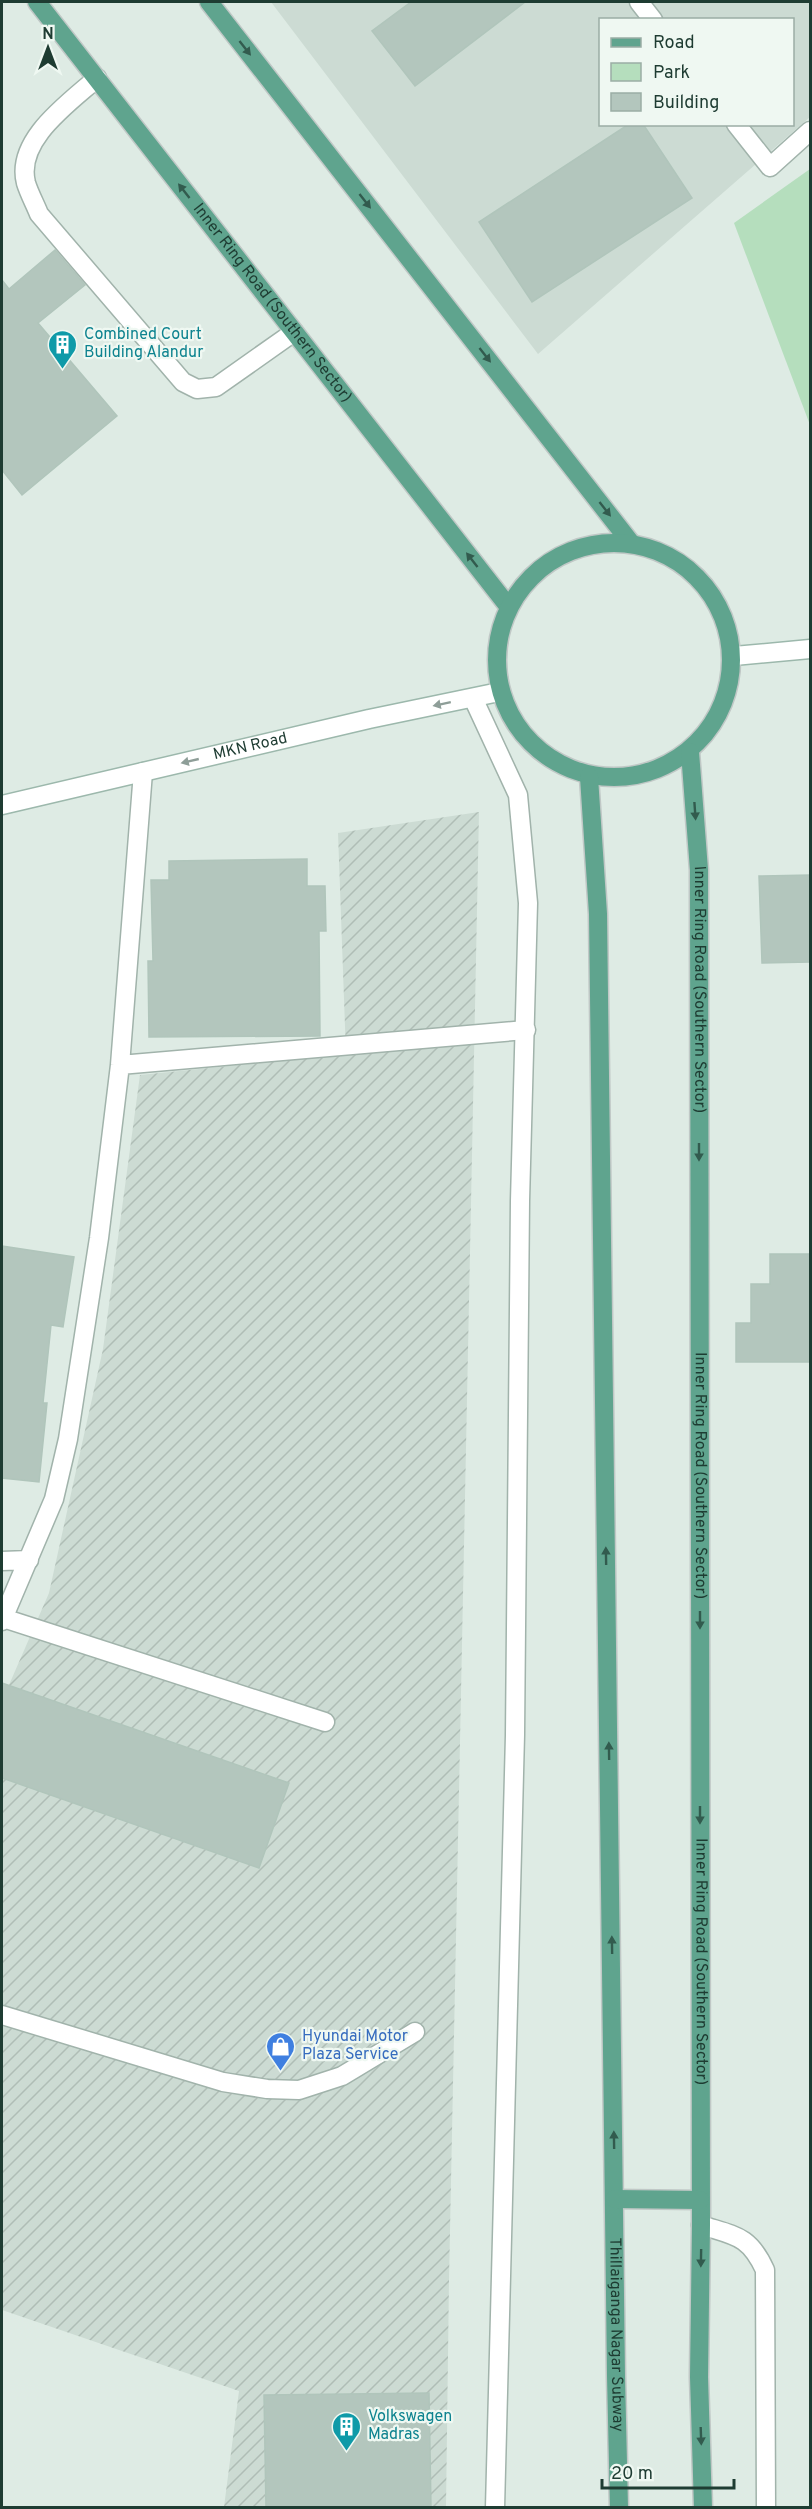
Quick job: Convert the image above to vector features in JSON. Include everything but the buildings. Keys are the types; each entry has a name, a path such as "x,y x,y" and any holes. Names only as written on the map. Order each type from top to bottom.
{"main road":[{"name":"Inner Ring Road (Southern Sector)","path":"37,2 508,606"},
{"path":"209,2 631,543"},
{"path":"631,543 677,560 710,589 726,619 734,656 722,711 690,752 641,776 589,777 545,758 520,734 499,692 495,658 508,606 540,567 583,545 631,543"},
{"name":"Inner Ring Road (Southern Sector)","path":"690,752 699,870 700,2200"},
{"path":"589,777 598,914 615,2199 700,2200 699,2377 703,2508"},
{"name":"Thillaiganga Nagar Subway","path":"615,2199 615,2376 619,2508"}],"street":[{"path":"639,2 651,18"},
{"path":"97,78 35,135 27,156 25,181 39,214 183,382 197,389 216,387 294,332"},
{"path":"738,126 770,166 810,131"},
{"path":"734,656 810,649"},
{"name":"MKN Road","path":"2,806 369,719 499,692"},
{"path":"473,698 518,795 528,903 520,1202 515,1735 495,2508"},
{"path":"143,772 120,1065 99,1238 69,1439 54,1500 2,1619 325,1722"},
{"path":"120,1065 526,1030"},
{"path":"2,1561 29,1560"},
{"path":"2,2015 223,2082 267,2089 299,2090 342,2076 415,2032"},
{"path":"701,2225 744,2239 758,2255 765,2270 766,2508"}],"shaded area":[{"path":"271,2 810,2 810,117 538,354"},
{"path":"479,812 446,2507 224,2507 239,2391 2,2310 2,1701 49,1593 103,1349 140,1075 346,1054 338,833"}],"green space":[{"path":"810,169 810,425 734,223"}],"place":[{"name":"Combined Court Building Alandur","path":"63,370"},
{"name":"Hyundai Motor Plaza Service","path":"281,2072"},
{"name":"Volkswagen Madras","path":"347,2452"}]}
